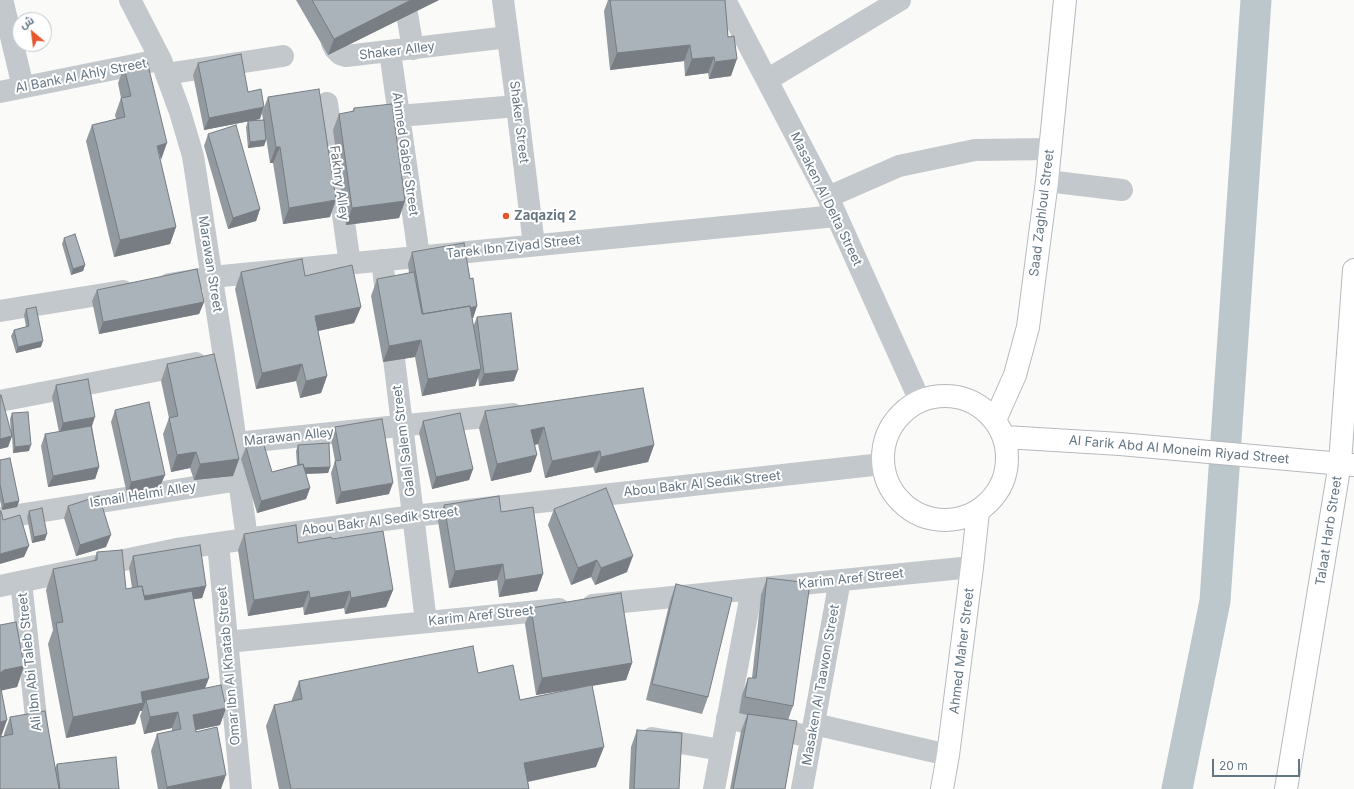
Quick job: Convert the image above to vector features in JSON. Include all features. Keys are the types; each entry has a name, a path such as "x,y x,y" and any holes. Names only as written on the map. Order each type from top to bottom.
{"main road":[{"name":"Saad Zaghloul Street","path":"1000,429 1028,327 1047,181 1065,0"},
{"name":"Talaat Harb Street","path":"1286,789 1347,464 1354,270"},
{"path":"940,396 961,398 980,406 1000,429 1008,458 1004,480 994,498 978,512 958,520 936,521 916,515 899,502 887,484 882,464 884,444 891,426 903,412 920,401 940,396"},
{"name":"Al Farik Abd Al Moneim Riyad Street","path":"1000,429 1120,444 1347,464"},
{"name":"Ahmed Maher Street","path":"942,789 948,755 978,512"}],"street":[{"name":"Shaker Street","path":"503,0 534,245"},
{"name":"Masaken Al Delta Street","path":"726,0 832,206 920,401"},
{"path":"767,80 900,0"},
{"name":"Marawan Street","path":"136,1 164,67 180,112 192,156 224,357 247,539"},
{"path":"406,2 413,49"},
{"path":"3,3 23,87"},
{"name":"Shaker Alley","path":"326,3 332,43 340,54 346,56 508,37"},
{"name":"Ahmed Gaber Street","path":"390,52 419,256"},
{"name":"Al Bank Al Ahly Street","path":"0,92 23,87 164,67 283,56"},
{"name":"Fakhry Alley","path":"327,103 350,264"},
{"path":"399,116 517,106"},
{"name":"Tarek Ibn Ziyad Street","path":"0,311 212,277 534,245 832,206 899,166 975,150 1050,149"},
{"path":"1047,181 1122,190"},
{"name":"Galal Salem Street","path":"382,260 426,622"},
{"path":"0,401 224,357"},
{"name":"Marawan Alley","path":"236,443 534,412"},
{"name":"Abou Bakr Al Sedik Street","path":"10,584 124,560 218,543 413,516 882,464"},
{"name":"Ismail Helmi Alley","path":"0,518 239,480"},
{"name":"Omar Ibn Al Khatab Street","path":"218,543 241,789"},
{"name":"Karim Aref Street","path":"228,642 972,567"},
{"name":"Masaken Al Taawon Street","path":"802,789 840,580"},
{"name":"Ali Ibn Abi Taleb Street","path":"10,584 44,789"},
{"path":"714,789 752,589"},
{"path":"727,718 813,730 948,755"},
{"path":"641,736 721,750"}],"building":[{"path":"312,0 411,0 334,39"},
{"path":"610,0 725,0 728,37 734,36 737,59 715,62 714,57 692,59 690,45 617,53"},
{"path":"241,54 248,92 261,89 264,107 209,118 198,63"},
{"path":"147,61 167,143 157,146 176,227 120,240 92,125 125,117 121,98 131,96 124,67"},
{"path":"319,89 336,200 289,208 280,147 276,147 268,97"},
{"path":"392,104 405,201 352,208 339,114 354,111 354,108"},
{"path":"264,120 266,140 250,142 248,121"},
{"path":"236,125 260,209 233,218 208,134"},
{"path":"75,234 85,265 73,269 64,238"},
{"path":"464,243 470,279 473,278 477,306 423,314 412,252"},
{"path":"302,259 305,276 352,265 361,307 315,316 327,376 306,381 302,364 262,373 241,272"},
{"path":"197,269 204,302 103,322 97,290"},
{"path":"414,272 422,314 470,306 481,369 428,379 421,340 389,346 377,279"},
{"path":"36,307 43,341 18,347 14,330 29,326 26,309"},
{"path":"511,313 518,370 484,374 477,317"},
{"path":"214,354 239,459 200,464 196,452 177,455 169,418 178,416 167,364"},
{"path":"88,379 95,417 63,423 56,385"},
{"path":"643,388 654,445 601,457 600,451 552,461 544,427 531,430 537,455 497,464 485,411"},
{"path":"0,395 12,436 0,439"},
{"path":"149,402 165,475 131,482 115,410"},
{"path":"28,412 31,445 15,447 12,413"},
{"path":"460,413 473,469 436,477 423,421"},
{"path":"382,419 393,483 341,492 335,461 341,460 335,427"},
{"path":"91,426 99,467 53,476 45,434"},
{"path":"263,442 272,472 303,464 310,488 261,501 246,447"},
{"path":"329,443 330,467 304,468 303,464 299,465 298,445"},
{"path":"10,458 19,501 4,504 0,484 0,460"},
{"path":"606,488 633,556 601,568 597,560 578,568 554,509"},
{"path":"99,496 111,535 80,545 68,506"},
{"path":"499,496 501,512 533,507 543,574 505,580 503,564 455,571 444,505"},
{"path":"42,508 47,534 34,537 29,511"},
{"path":"0,511 3,520 20,515 29,546 0,554"},
{"path":"296,525 298,543 331,537 332,539 383,531 393,590 351,598 350,591 310,598 309,591 254,600 244,534"},
{"path":"200,545 206,586 144,596 142,586 138,587 133,556"},
{"path":"122,550 126,589 142,586 145,600 192,591 209,678 141,692 143,703 73,717 56,623 63,622 53,569 97,560 97,552"},
{"path":"767,578 810,583 793,706 745,697 748,678 756,678"},
{"path":"676,584 732,598 708,697 652,684"},
{"path":"621,593 632,663 542,678 531,608"},
{"path":"16,622 24,666 4,670 0,673 0,625"},
{"path":"473,646 478,673 513,665 520,700 592,685 604,747 524,763 529,789 291,789 274,705 302,699 299,681"},
{"path":"0,684 7,720 0,722"},
{"path":"221,685 226,708 193,715 196,732 217,727 226,775 167,787 157,734 181,729 178,712 150,717 146,700"},
{"path":"45,711 59,789 0,789 0,737 13,734 10,717"},
{"path":"748,714 797,721 785,789 733,789"},
{"path":"637,730 682,733 679,789 634,789"},
{"path":"116,757 119,789 60,789 57,764"}],"waterway":[{"path":"1177,789 1215,601 1256,0"}],"place":[{"name":"Zaqaziq 2","path":"506,216"}]}
